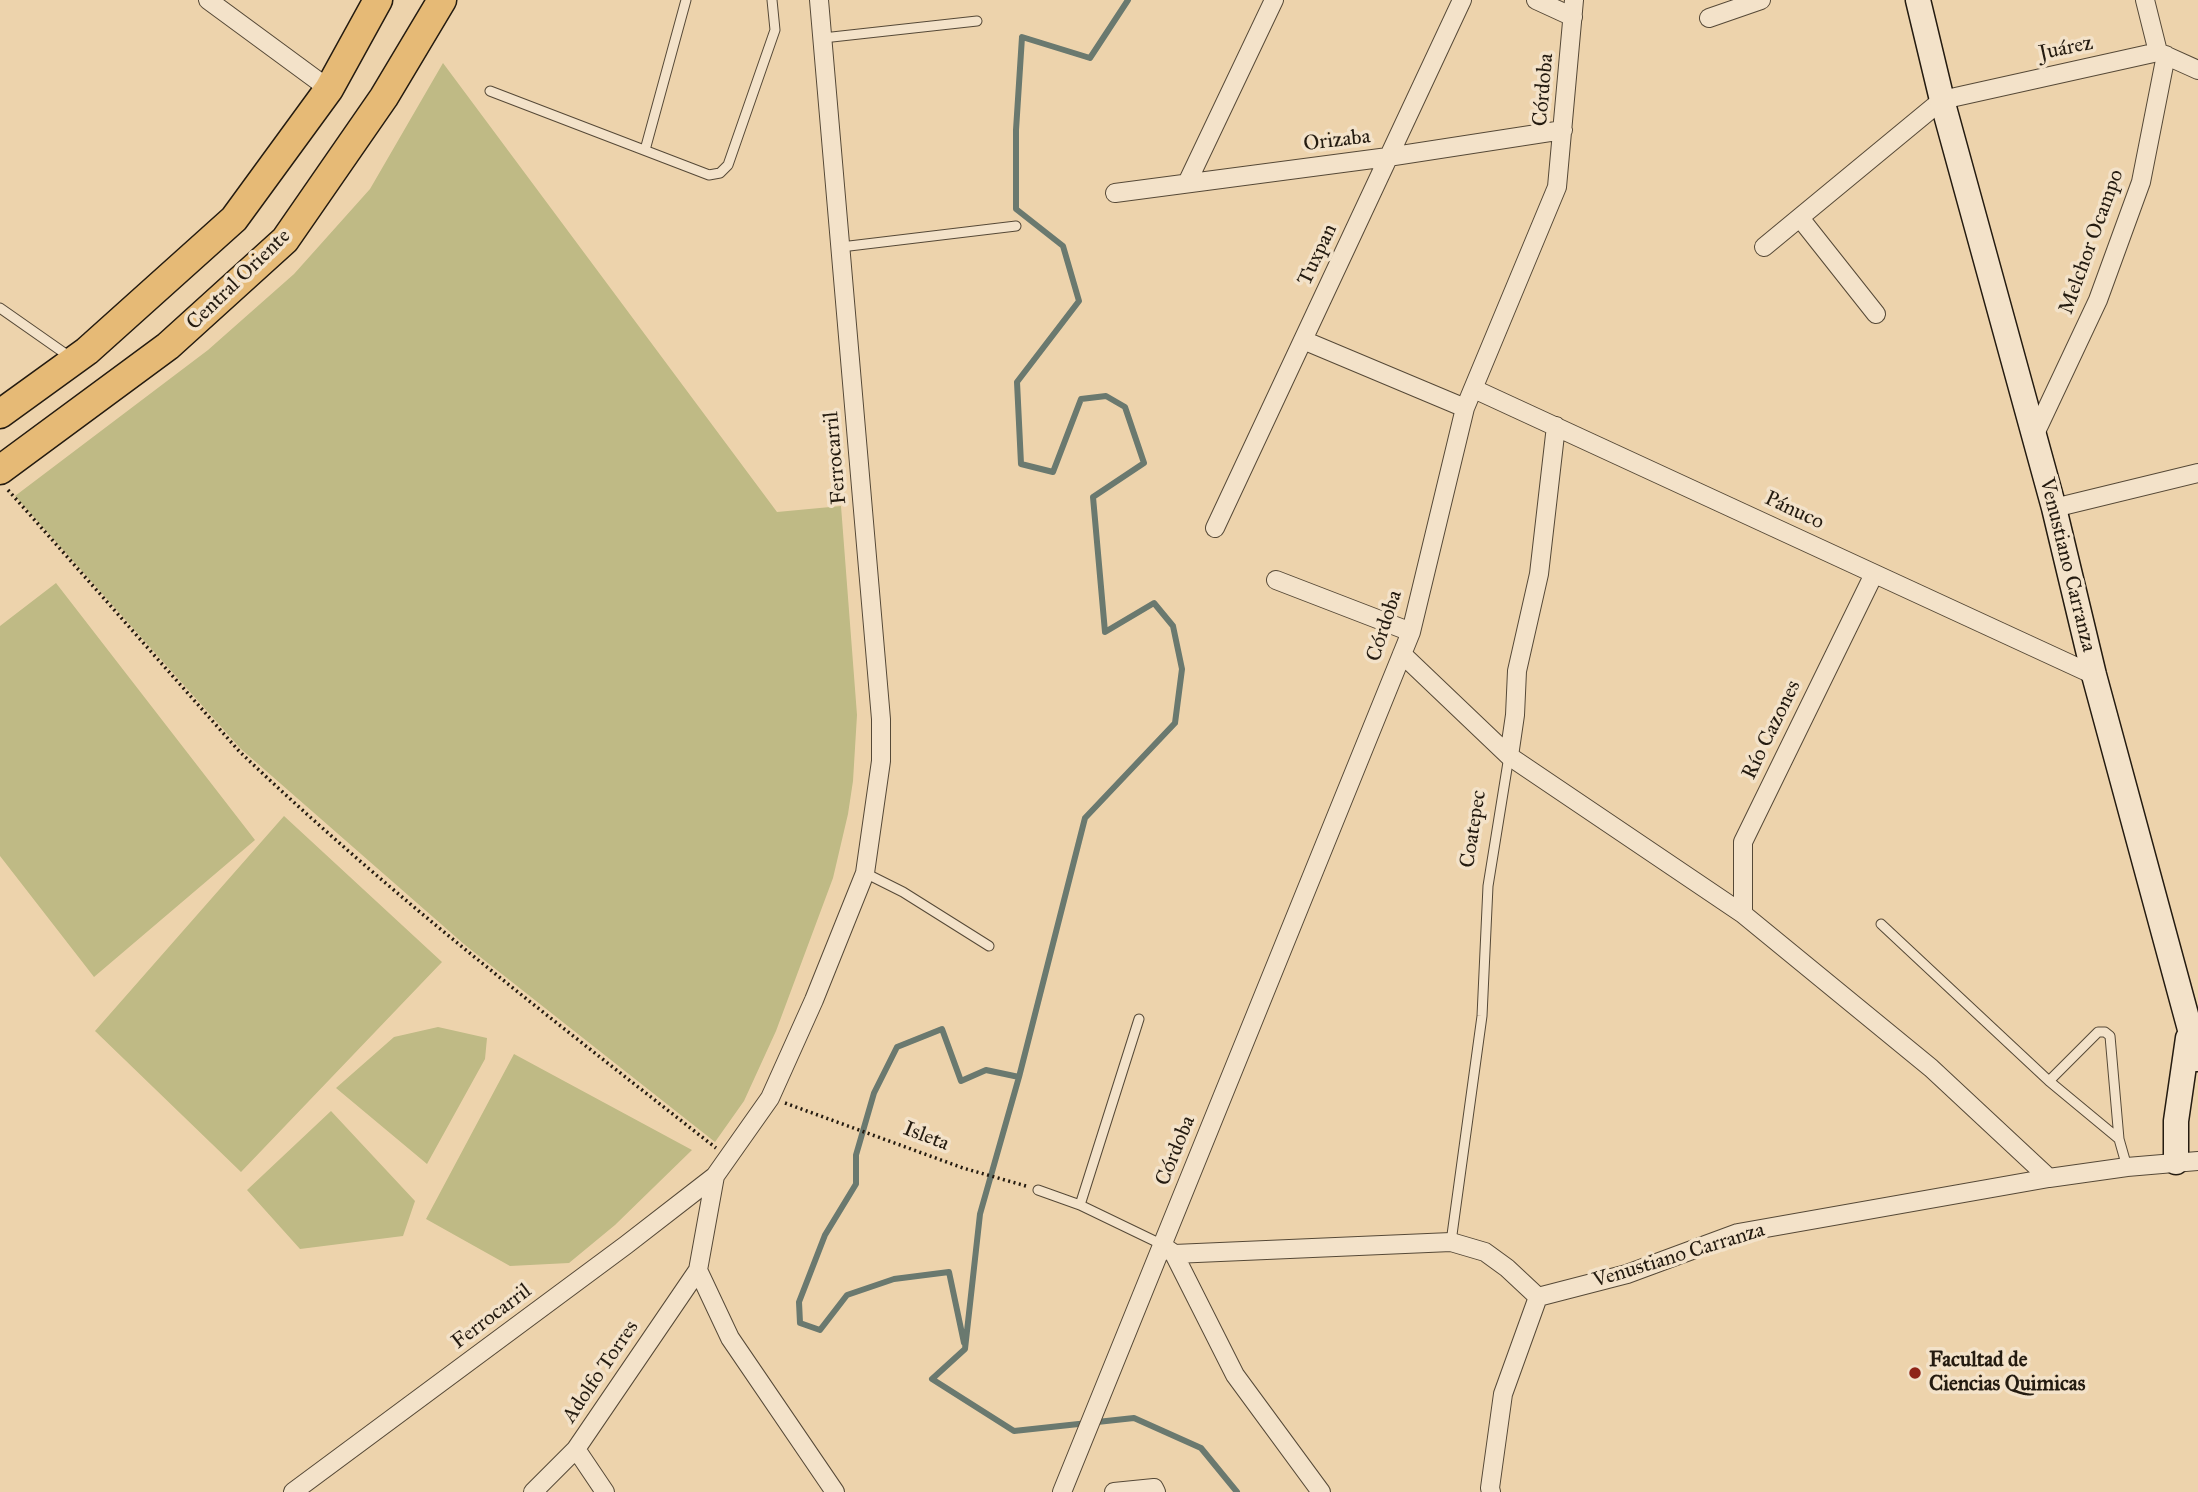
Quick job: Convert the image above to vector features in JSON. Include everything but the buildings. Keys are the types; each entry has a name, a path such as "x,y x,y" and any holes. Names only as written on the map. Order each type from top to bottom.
{"main road":[{"path":"0,414 75,360 234,219 328,89 378,0"},
{"name":"Central Oriente","path":"0,470 168,346 285,240 384,97 443,0"},
{"name":"Venustiano Carranza","path":"1918,0 1942,100 2054,508 2094,676 2194,1036 2198,1059"},
{"path":"2187,1161 2176,1121 2194,1036"}],"street":[{"path":"208,0 328,89"},
{"name":"Ferrocarril","path":"297,1491 715,1176 770,1098 814,1000 865,873 881,761 881,719 819,0"},
{"path":"1188,183 1274,0"},
{"name":"Tuxpan","path":"1215,528 1462,0"},
{"path":"1536,0 1573,9"},
{"path":"1709,18 1761,0"},
{"path":"2145,0 2162,54 2198,70"},
{"name":"Córdoba","path":"1062,1492 1115,1362 1168,1250 1411,632 1465,408 1557,187 1573,9"},
{"name":"Juárez","path":"1942,100 2162,54"},
{"name":"Melchor Ocampo","path":"2034,436 2098,300 2141,182 2162,54"},
{"path":"1764,247 1942,100"},
{"name":"Orizaba","path":"1115,193 1388,157 1563,130"},
{"path":"1800,218 1877,314"},
{"path":"1303,340 1465,408"},
{"name":"Pánuco","path":"1474,389 2094,676"},
{"name":"Coatepec","path":"1509,756 1515,715 1517,671 1539,574 1556,426"},
{"path":"2054,508 2198,473"},
{"name":"Río Cazones","path":"1743,914 1743,842 1874,574"},
{"path":"1276,580 1411,632"},
{"path":"1402,654 1509,756 1743,914 1931,1068 2049,1178"},
{"name":"Venustiano Carranza","path":"1538,1297 1627,1274 1738,1233 2049,1178 2187,1161"},
{"name":"Ferrocarril","path":"698,1270 715,1176"},
{"path":"1321,1492 1235,1375 1168,1250 1451,1242 1485,1252 1507,1268 1538,1297 1503,1394 1491,1492"},
{"path":"698,1270 730,1338 835,1492"},
{"name":"Adolfo Torres","path":"533,1492 576,1449 698,1270"},
{"path":"576,1449 605,1492"},
{"path":"1114,1492 1154,1488 1156,1492"}],"lane":[{"path":"645,150 686,0"},
{"path":"490,91 709,175 720,173 728,164 775,30 772,0"},
{"path":"823,38 977,22"},
{"path":"841,247 1016,226"},
{"path":"0,308 75,360"},
{"name":"Coatepec","path":"1451,1242 1482,1016 1488,886 1509,756"},
{"path":"865,873 902,892 989,946"},
{"path":"1881,924 2049,1081 2119,1139"},
{"path":"1080,1205 1139,1019"},
{"path":"2049,1081 2098,1032 2105,1032 2110,1036 2119,1139 2127,1167"},
{"path":"1038,1190 1080,1205 1168,1250"}],"path":[{"path":"0,481 239,751 272,783 464,950 729,1157"},
{"name":"Isleta","path":"770,1098 963,1168 1038,1190"}],"shaded area":[{"path":"443,63 777,512 841,506 857,715 848,814 833,878 776,1031 744,1101 715,1142 465,945 241,749 15,496 208,350 294,274 370,189"},
{"path":"56,583 255,840 94,977 0,856 0,626"},
{"path":"284,816 442,962 241,1172 95,1031"},
{"path":"438,1027 487,1038 485,1059 427,1164 336,1088 394,1037"},
{"path":"514,1054 692,1150 615,1225 569,1263 510,1266 426,1219"},
{"path":"331,1111 415,1201 403,1236 300,1249 247,1190"}],"waterway":[{"path":"1128,0 1090,58 1022,37 1016,130 1016,209 1063,246 1079,301 1017,382 1021,464 1053,472 1081,399 1106,396 1125,407 1144,463 1093,497 1105,632 1154,603 1173,626 1182,669 1175,723 1085,818 1019,1077 980,1214 965,1349 932,1379 1014,1431 1134,1418 1201,1448 1237,1492"},
{"path":"964,1343 949,1272 894,1279 847,1295 820,1330 800,1323 799,1302 825,1235 856,1184 856,1155 874,1093 897,1047 942,1029 961,1081 986,1070 1019,1077"}],"place":[{"name":"Facultad de Ciencias Quimicas","path":"1915,1373"}]}
